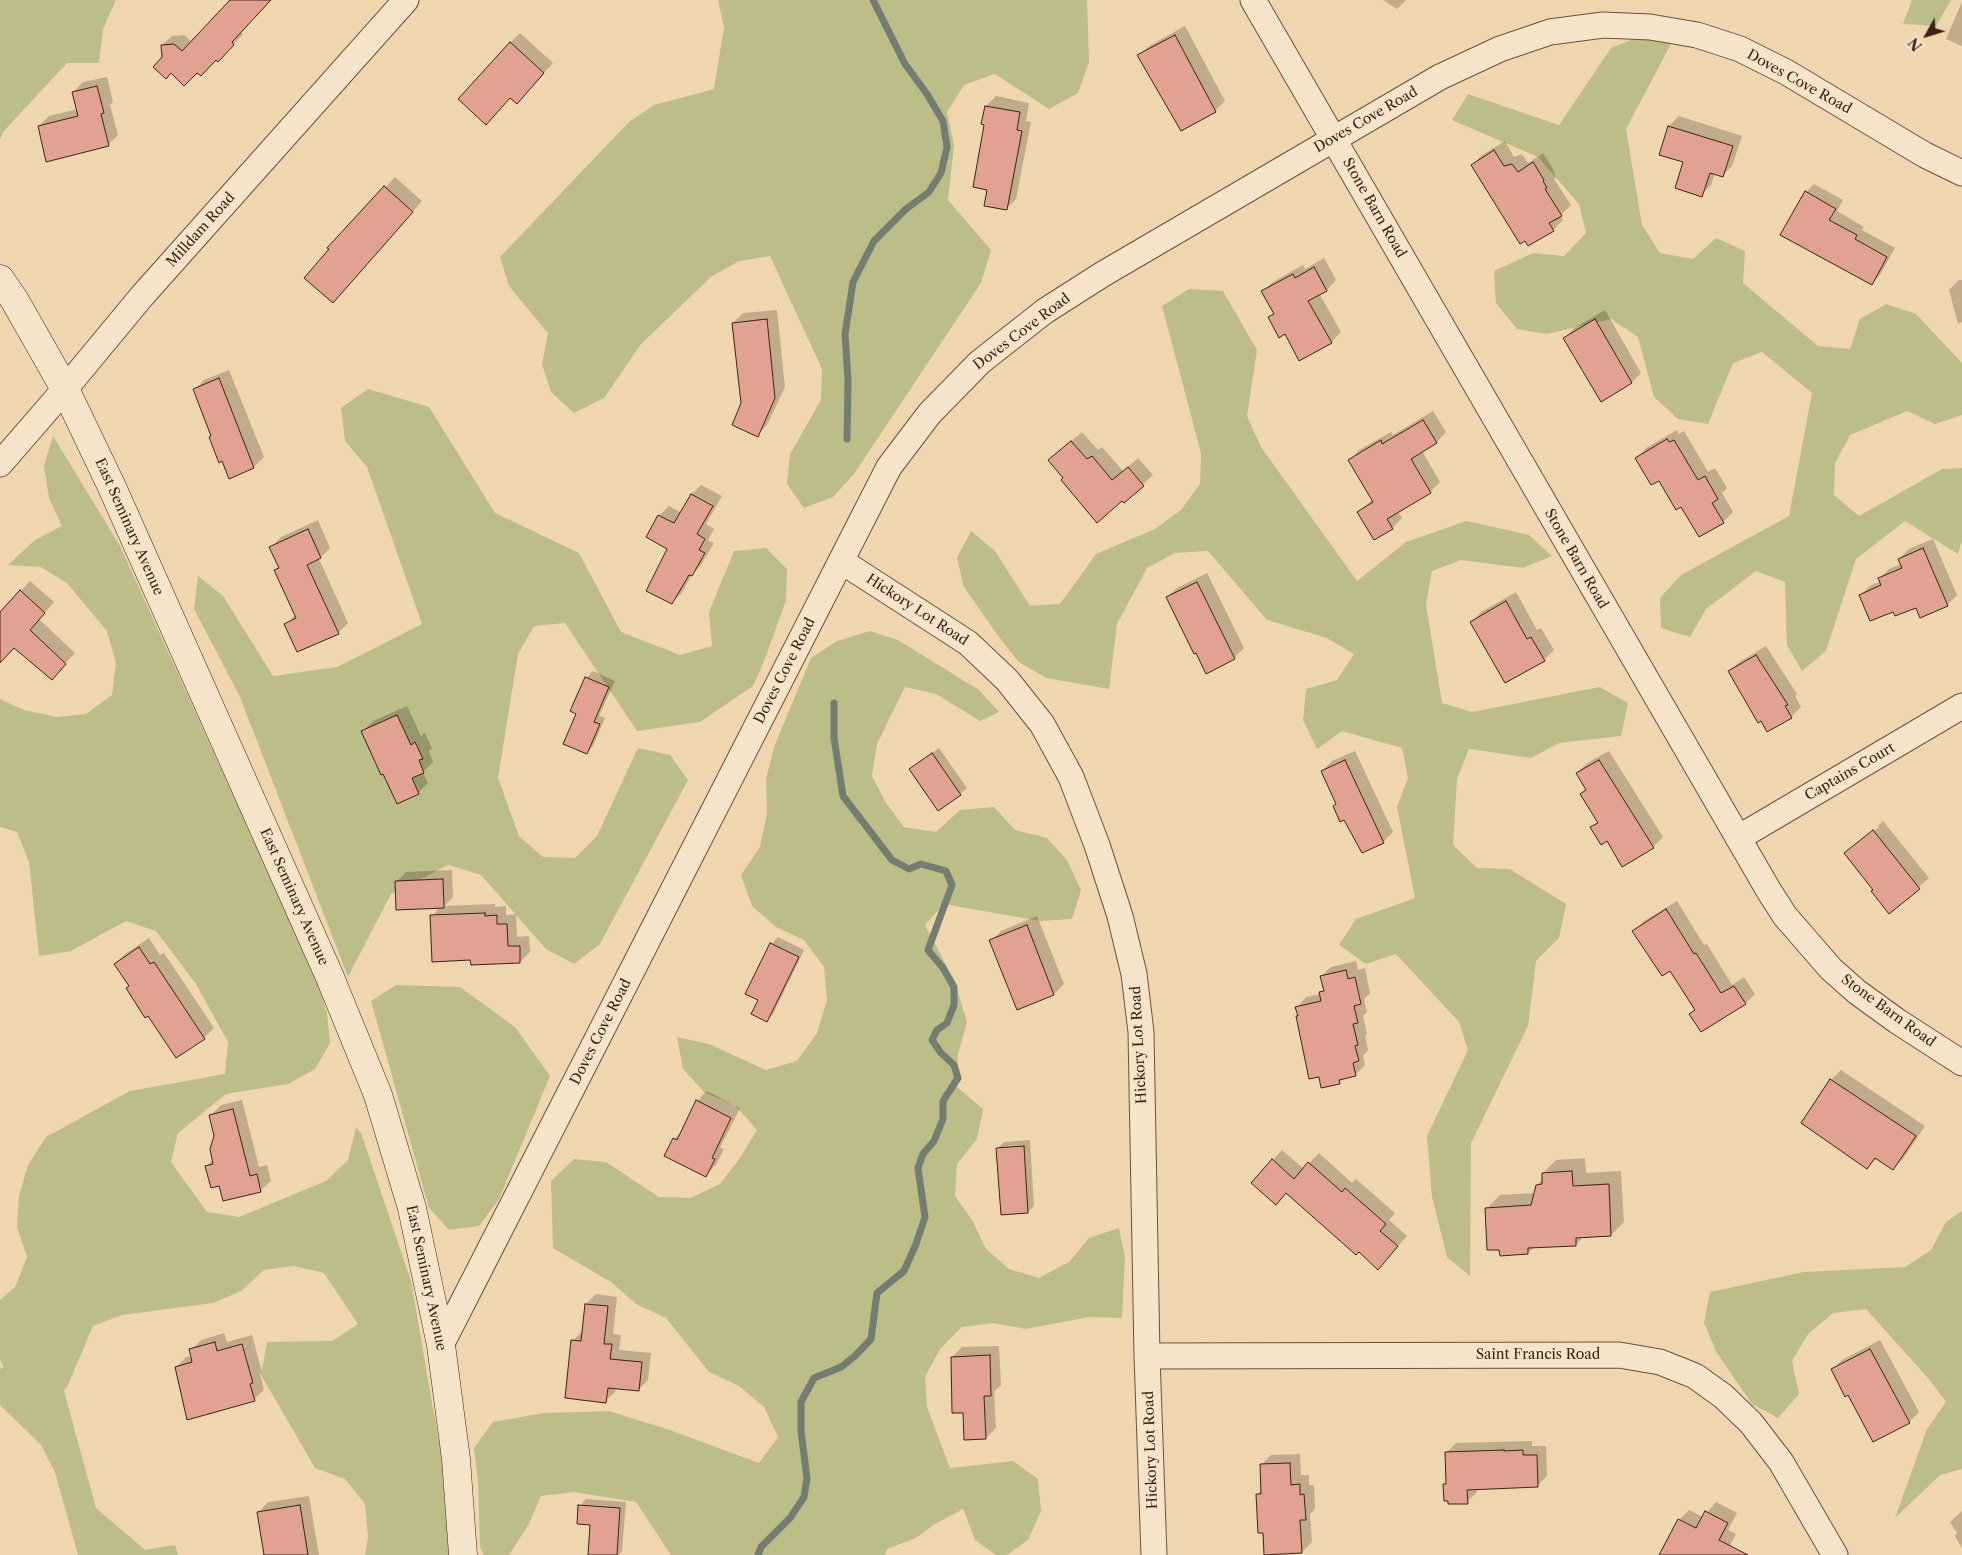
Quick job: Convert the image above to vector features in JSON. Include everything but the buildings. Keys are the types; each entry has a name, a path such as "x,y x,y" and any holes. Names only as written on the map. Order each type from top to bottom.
{"street":[{"name":"Milldam Road","path":"0,464 142,296 406,0"},
{"name":"Stone Barn Road","path":"1253,0 1785,916 1832,970 1857,992 1962,1063"},
{"name":"Doves Cove Road","path":"441,1345 889,467 930,413 980,362 1045,311 1103,274 1440,77 1500,48 1550,32 1603,25 1650,27 1698,35 1740,50 1786,72 1925,155 1962,172"},
{"name":"East Seminary Avenue","path":"0,279 65,389 111,485 329,975 378,1095 412,1208 441,1345 456,1459 462,1555"},
{"name":"Hickory Lot Road","path":"841,561 968,643 1007,680 1042,724 1071,777 1096,840 1120,916 1134,974 1141,1032 1147,1356 1154,1555"},
{"name":"Captains Court","path":"1738,838 1962,706"},
{"name":"Saint Francis Road","path":"1147,1356 1619,1355 1660,1362 1695,1376 1723,1396 1751,1423 1781,1462 1835,1555"}],"green space":[{"path":"0,0 116,0 103,29 99,63 67,63 3,132 0,140"},
{"path":"718,0 1087,0 1089,62 1078,93 1049,109 995,74 964,85 947,112 954,145 948,200 991,250 981,283 854,474 833,497 804,508 787,484 790,454 821,400 822,369 770,256 739,261 711,277 641,344 604,398 574,413 551,392 542,364 548,333 509,286 500,257 629,122 654,105 714,89 724,27"},
{"path":"1912,0 1951,0 1936,26 1903,24"},
{"path":"1641,36 1672,42 1626,129 1642,225 1660,253 1693,259 1716,238 1745,251 1743,283 1818,346 1850,349 1860,319 1886,304 1916,314 1962,363 1962,415 1935,424 1907,411 1850,435 1835,463 1834,495 1859,516 1942,469 1962,468 1962,540 1958,554 1905,521 1856,559 1826,651 1802,671 1787,645 1785,582 1756,571 1706,609 1690,637 1661,628 1660,598 1681,575 1789,516 1812,393 1762,352 1733,363 1708,424 1678,419 1654,397 1638,337 1611,319 1547,334 1517,329 1496,303 1494,271 1533,253 1564,256 1586,233 1579,204 1538,157 1452,120 1468,94 1559,125 1611,48"},
{"path":"1189,289 1223,291 1257,350 1247,416 1261,447 1357,581 1406,542 1466,521 1529,535 1552,556 1523,568 1461,560 1432,571 1426,604 1442,703 1472,712 1600,687 1628,703 1621,736 1559,743 1531,758 1469,749 1457,779 1453,845 1477,868 1510,869 1566,904 1559,938 1536,961 1528,1026 1471,1143 1470,1276 1447,1257 1432,1197 1427,1136 1468,1050 1459,1022 1396,954 1366,964 1339,945 1356,919 1415,898 1397,807 1408,778 1402,748 1342,731 1317,749 1303,720 1306,689 1337,680 1354,654 1327,638 1267,620 1208,551 1175,553 1147,568 1117,624 1109,689 1046,678 1019,662 964,587 957,558 971,531 995,551 1030,606 1060,604 1096,554 1155,529 1181,510 1200,484 1201,453 1162,306"},
{"path":"368,389 429,407 495,513 579,553 621,632 680,655 712,646 709,612 734,551 766,548 787,569 786,600 765,659 753,686 700,722 637,731 565,623 534,626 518,654 498,778 519,836 543,857 575,858 597,836 638,748 670,755 688,780 600,944 574,964 546,949 481,875 448,865 391,894 348,977 240,697 194,609 198,576 223,596 273,676 337,667 422,624 367,467 345,441 341,408"},
{"path":"53,436 120,546 318,983 327,1013 330,1043 315,1069 288,1084 226,1094 178,1133 171,1162 207,1212 239,1217 326,1181 348,1160 356,1127 361,1133 411,1281 448,1495 452,1555 365,1555 368,1537 365,1504 345,1479 315,1468 261,1375 267,1342 332,1341 358,1324 324,1273 294,1266 264,1270 241,1291 213,1303 122,1315 93,1326 64,1391 96,1508 145,1550 175,1545 178,1555 78,1555 55,1472 41,1445 0,1405 0,1369 4,1367 0,1360 0,1300 15,1287 27,1257 17,1227 19,1196 28,1165 46,1137 130,1091 225,1074 228,1042 196,984 156,931 126,921 71,951 39,956 29,862 17,832 0,827 0,699 24,710 56,717 86,714 112,695 116,663 107,631 67,583 41,567 8,565 35,540 62,526 49,498 44,466"},
{"path":"870,631 898,640 979,690 999,712 980,721 936,694 905,687 877,744 872,776 886,803 904,827 936,832 960,810 994,807 1015,830 1047,838 1067,860 1081,890 1072,919 1040,921 944,904 925,925 954,980 967,1022 958,1054 956,1086 983,1109 977,1139 957,1164 955,1196 972,1220 986,1249 1009,1269 1039,1278 1069,1262 1089,1238 1119,1228 1125,1257 1122,1318 1089,1317 1026,1329 994,1323 962,1327 940,1349 925,1377 927,1407 950,1468 1013,1461 1038,1479 1041,1511 1028,1540 1007,1555 996,1555 975,1540 963,1509 935,1524 916,1538 887,1549 885,1555 671,1555 636,1502 574,1492 541,1496 529,1524 509,1555 484,1555 480,1547 478,1481 474,1448 493,1422 544,1413 609,1411 670,1430 759,1463 778,1437 764,1407 739,1386 709,1372 666,1318 636,1304 611,1282 553,1248 551,1181 574,1159 606,1162 659,1197 690,1198 720,1184 740,1158 757,1130 735,1105 705,1093 683,1069 677,1037 709,1044 766,1070 797,1061 817,1033 827,1000 824,967 804,940 776,927 752,906 741,875 760,847 767,813 766,779 774,747 811,658 837,641"},
{"path":"396,985 460,987 515,1027 550,1076 499,1199 479,1226 449,1230 429,1208 371,1001"},
{"path":"1962,1211 1962,1469 1940,1475 1895,1518 1927,1429 1946,1402 1928,1378 1866,1309 1833,1313 1808,1334 1792,1361 1799,1394 1778,1418 1752,1404 1717,1353 1704,1323 1710,1292 1804,1272 1905,1267 1931,1250 1946,1222"}],"waterway":[{"path":"847,439 848,381 845,334 853,282 874,241 906,209 929,192 941,173 947,147 943,121 927,94 905,64 873,0"},
{"path":"758,1555 761,1547 790,1518 804,1497 807,1478 801,1431 801,1402 814,1378 841,1367 855,1356 871,1339 877,1293 904,1271 916,1244 925,1217 918,1168 923,1154 934,1141 943,1119 943,1101 958,1078 954,1065 941,1053 932,1040 937,1030 947,1023 954,1005 954,987 943,968 928,950 952,885 946,871 921,864 909,869 892,860 843,796 834,738 834,703"}]}
